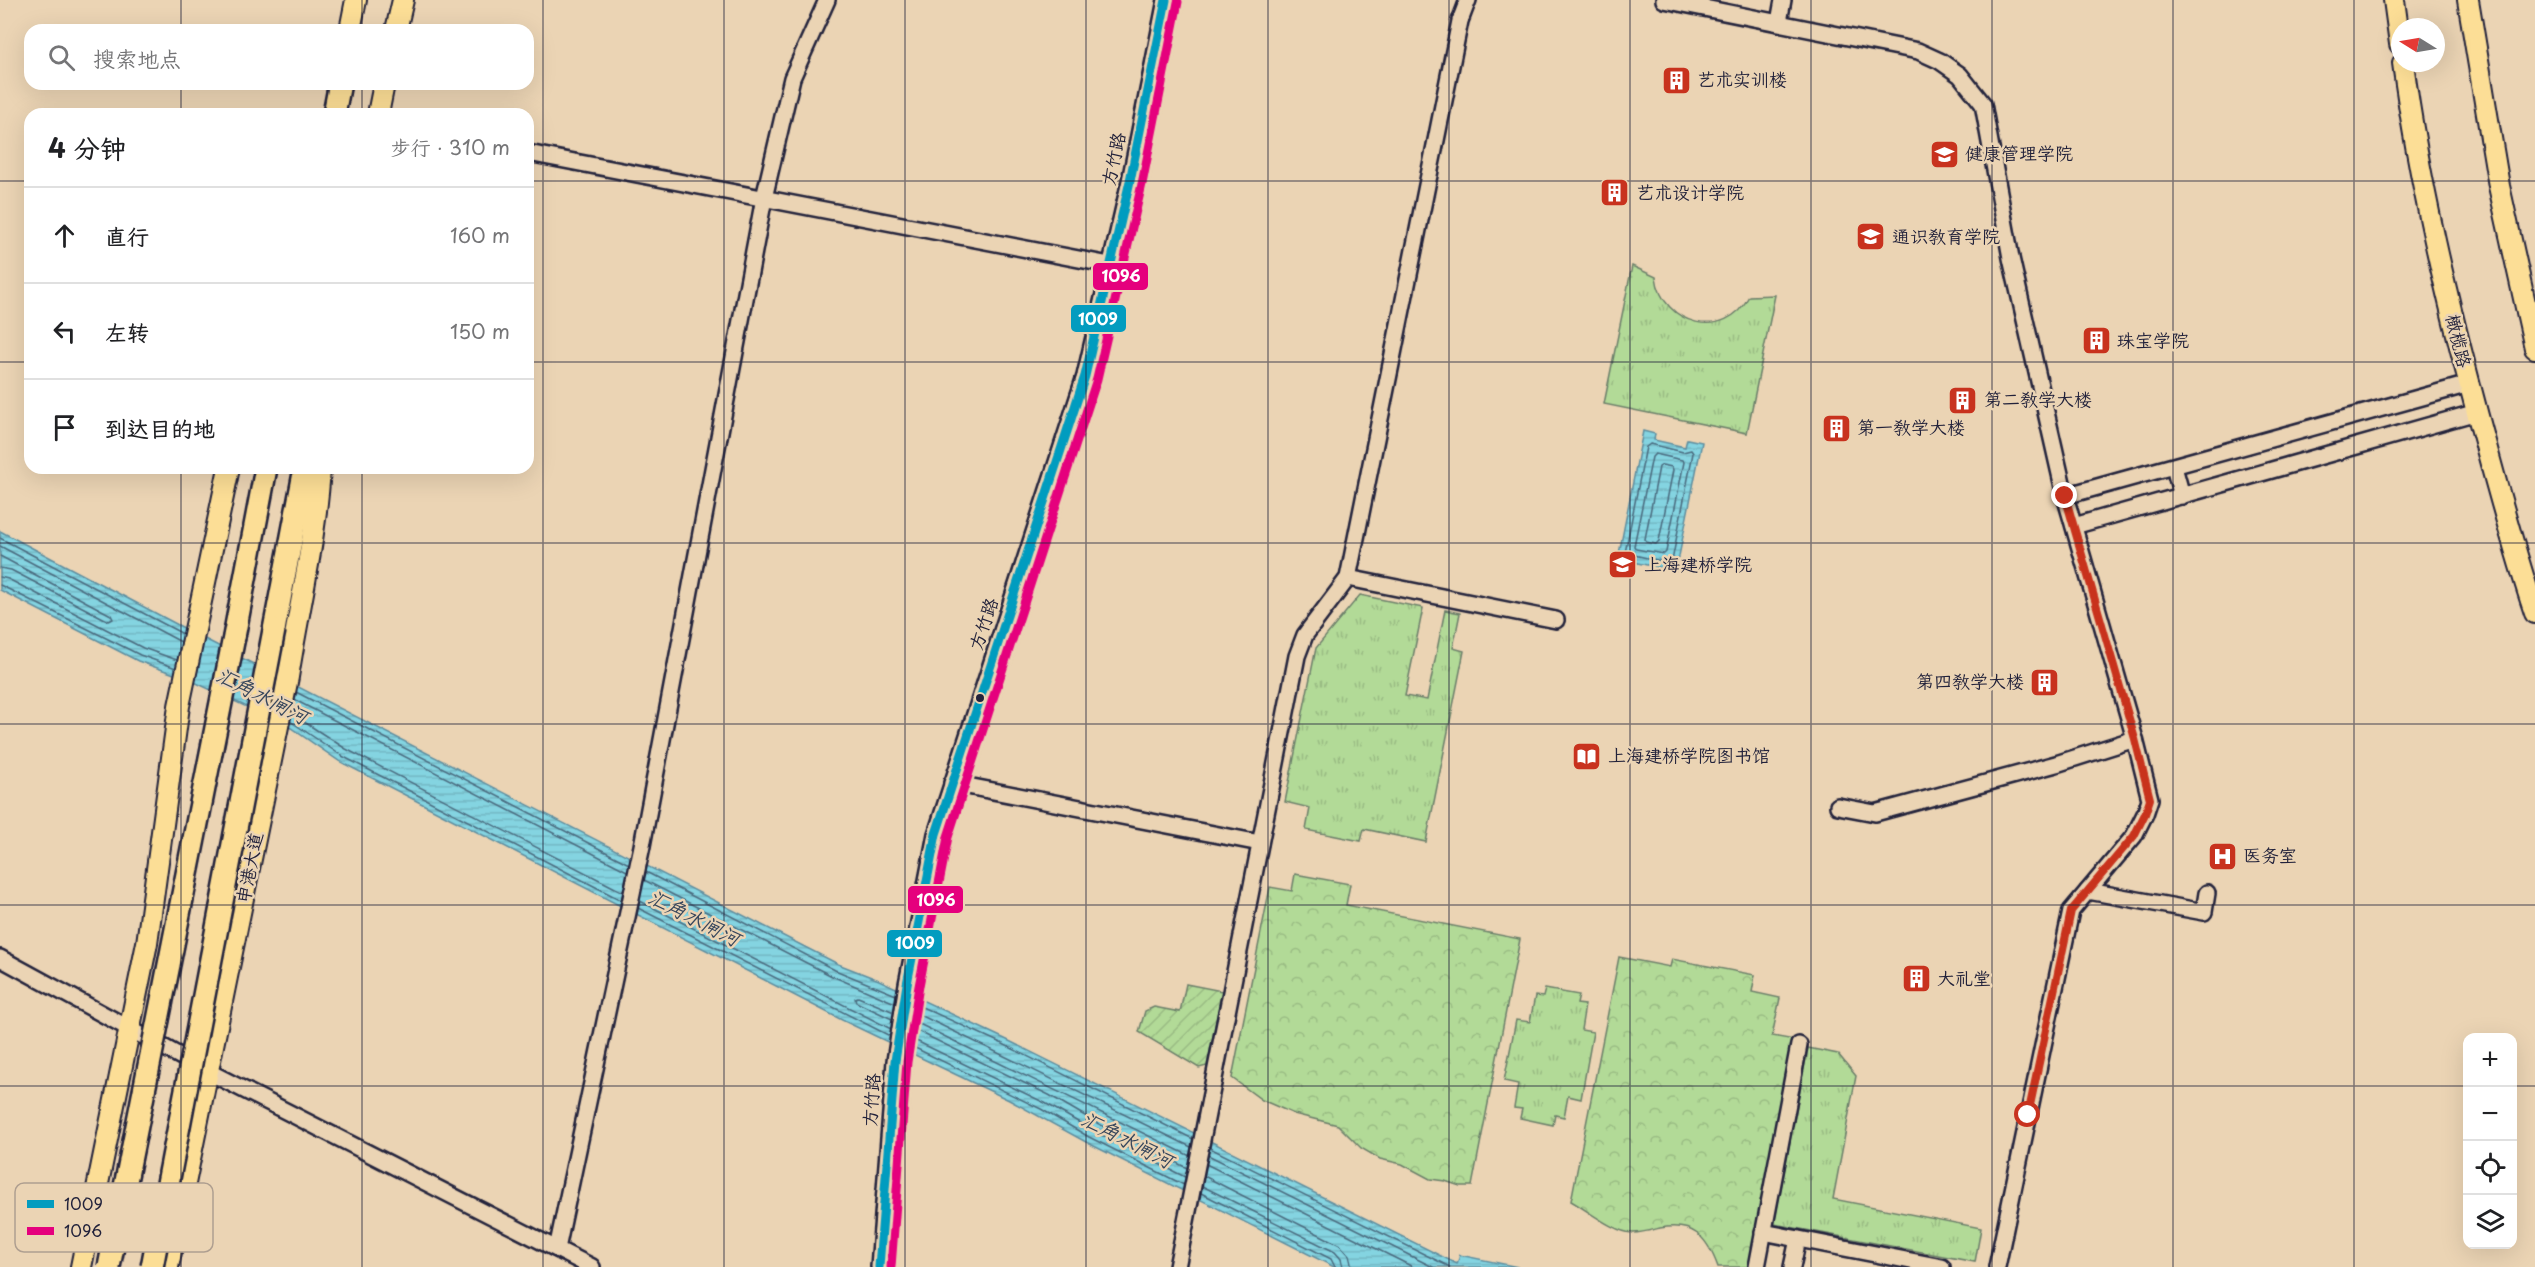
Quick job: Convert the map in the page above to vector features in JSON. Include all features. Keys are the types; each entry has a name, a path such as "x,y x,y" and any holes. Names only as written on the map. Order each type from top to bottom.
{"highway":[{"path":"334,108 338,90"},
{"path":"126,1183 265,474"},
{"path":"168,1183 304,474"},
{"path":"109,1267 112,1252"},
{"path":"152,1267 155,1252"}],"main road":[{"path":"351,24 356,0"},
{"path":"397,24 403,0"},
{"path":"2394,0 2396,18"},
{"path":"2468,0 2499,186 2535,348"},
{"name":"橄榄路","path":"2405,72 2430,222 2469,384 2514,549 2535,613"},
{"path":"379,108 383,90"},
{"path":"98,1183 147,943 182,691 228,474"},
{"name":"申港大道","path":"186,1183 288,677 317,513 320,474"},
{"path":"81,1267 84,1252"},
{"name":"申港大道","path":"168,1267 171,1252"}],"street":[{"path":"556,1249 642,846 764,198 792,78 827,0"},
{"name":"方竹路","path":"879,1267 895,1061 907,984 936,834 1085,376 1166,0"},
{"path":"1176,1267 1300,644 1348,578 1460,21 1468,0"},
{"path":"1664,0 1733,6 1779,22 1918,51 1940,61 1960,75 1973,88 1983,104 2011,258 2065,496 2150,799 2134,836 2071,911 1997,1267"},
{"path":"1779,22 1783,0"},
{"path":"534,154 1110,265"},
{"path":"2065,496 2469,384"},
{"path":"2073,526 2477,412"},
{"path":"2174,467 2182,496"},
{"path":"1348,578 1556,620"},
{"path":"1838,806 1875,813 2056,764 2135,739"},
{"path":"952,783 1260,843"},
{"path":"2088,891 2204,912 2207,893"},
{"path":"0,958 209,1072 592,1267"},
{"path":"1756,1267 1799,1045"},
{"path":"1763,1232 1941,1267"},
{"path":"1792,1267 1798,1239"}],"green space":[{"path":"1632,266 1656,277 1661,294 1670,307 1682,317 1696,322 1711,323 1726,319 1739,310 1749,296 1775,295 1747,433 1604,404"},
{"path":"1360,595 1423,608 1405,696 1427,700 1445,610 1460,613 1453,648 1464,651 1426,842 1364,829 1361,841 1306,830 1310,808 1285,802 1316,648"},
{"path":"1295,874 1350,884 1346,905 1520,939 1472,1186 1460,1186 1430,1179 1402,1164 1380,1159 1361,1148 1338,1125 1294,1114 1262,1100 1232,1078 1270,887 1292,891"},
{"path":"1619,957 1670,967 1672,959 1755,975 1752,992 1780,998 1772,1036 1795,1040 1751,1267 1718,1267 1704,1240 1698,1234 1682,1227 1626,1232 1571,1201"},
{"path":"1186,984 1222,991 1207,1066 1199,1068 1139,1032 1145,1011 1154,1007 1180,1012"},
{"path":"1545,989 1579,995 1577,1004 1585,1005 1581,1030 1593,1032 1581,1099 1568,1096 1564,1117 1555,1115 1553,1125 1520,1118 1522,1109 1514,1108 1518,1084 1504,1081 1516,1020 1530,1022 1535,996 1543,997"},
{"path":"1808,1048 1838,1054 1856,1076 1833,1199 1981,1228 1975,1262 1774,1224"}],"water":[{"path":"1643,431 1655,434 1654,440 1685,447 1687,439 1702,442 1676,571 1618,559"},
{"name":"汇角水闸河","path":"0,531 197,635 838,964 879,980 1005,1039 1457,1264 1460,1255 1518,1267 1334,1267 1086,1142 1009,1100 842,1020 339,761 291,728 188,679 138,661 0,590"}],"transit line":[{"name":"1009","path":"879,1267 895,1061 907,984 936,834 1085,376 1130,181 1166,0"},
{"name":"1096","path":"891,1267 907,1062 919,986 948,837 1097,379 1142,184 1178,2"}],"place":[{"name":"艺术实训楼","path":"1676,80"},
{"name":"健康管理学院","path":"1944,154"},
{"name":"艺术设计学院","path":"1615,193"},
{"name":"通识教育学院","path":"1871,237"},
{"name":"珠宝学院","path":"2096,341"},
{"name":"第二教学大楼","path":"1963,400"},
{"name":"第一教学大楼","path":"1836,428"},
{"name":"上海建桥学院","path":"1623,565"},
{"name":"第四教学大楼","path":"2045,682"},
{"name":"上海建桥学院图书馆","path":"1587,756"},
{"name":"医务室","path":"2222,856"},
{"name":"大礼堂","path":"1916,979"}],"route":[{"path":"2028,1115 2071,911 2134,836 2150,799 2065,496"}]}
